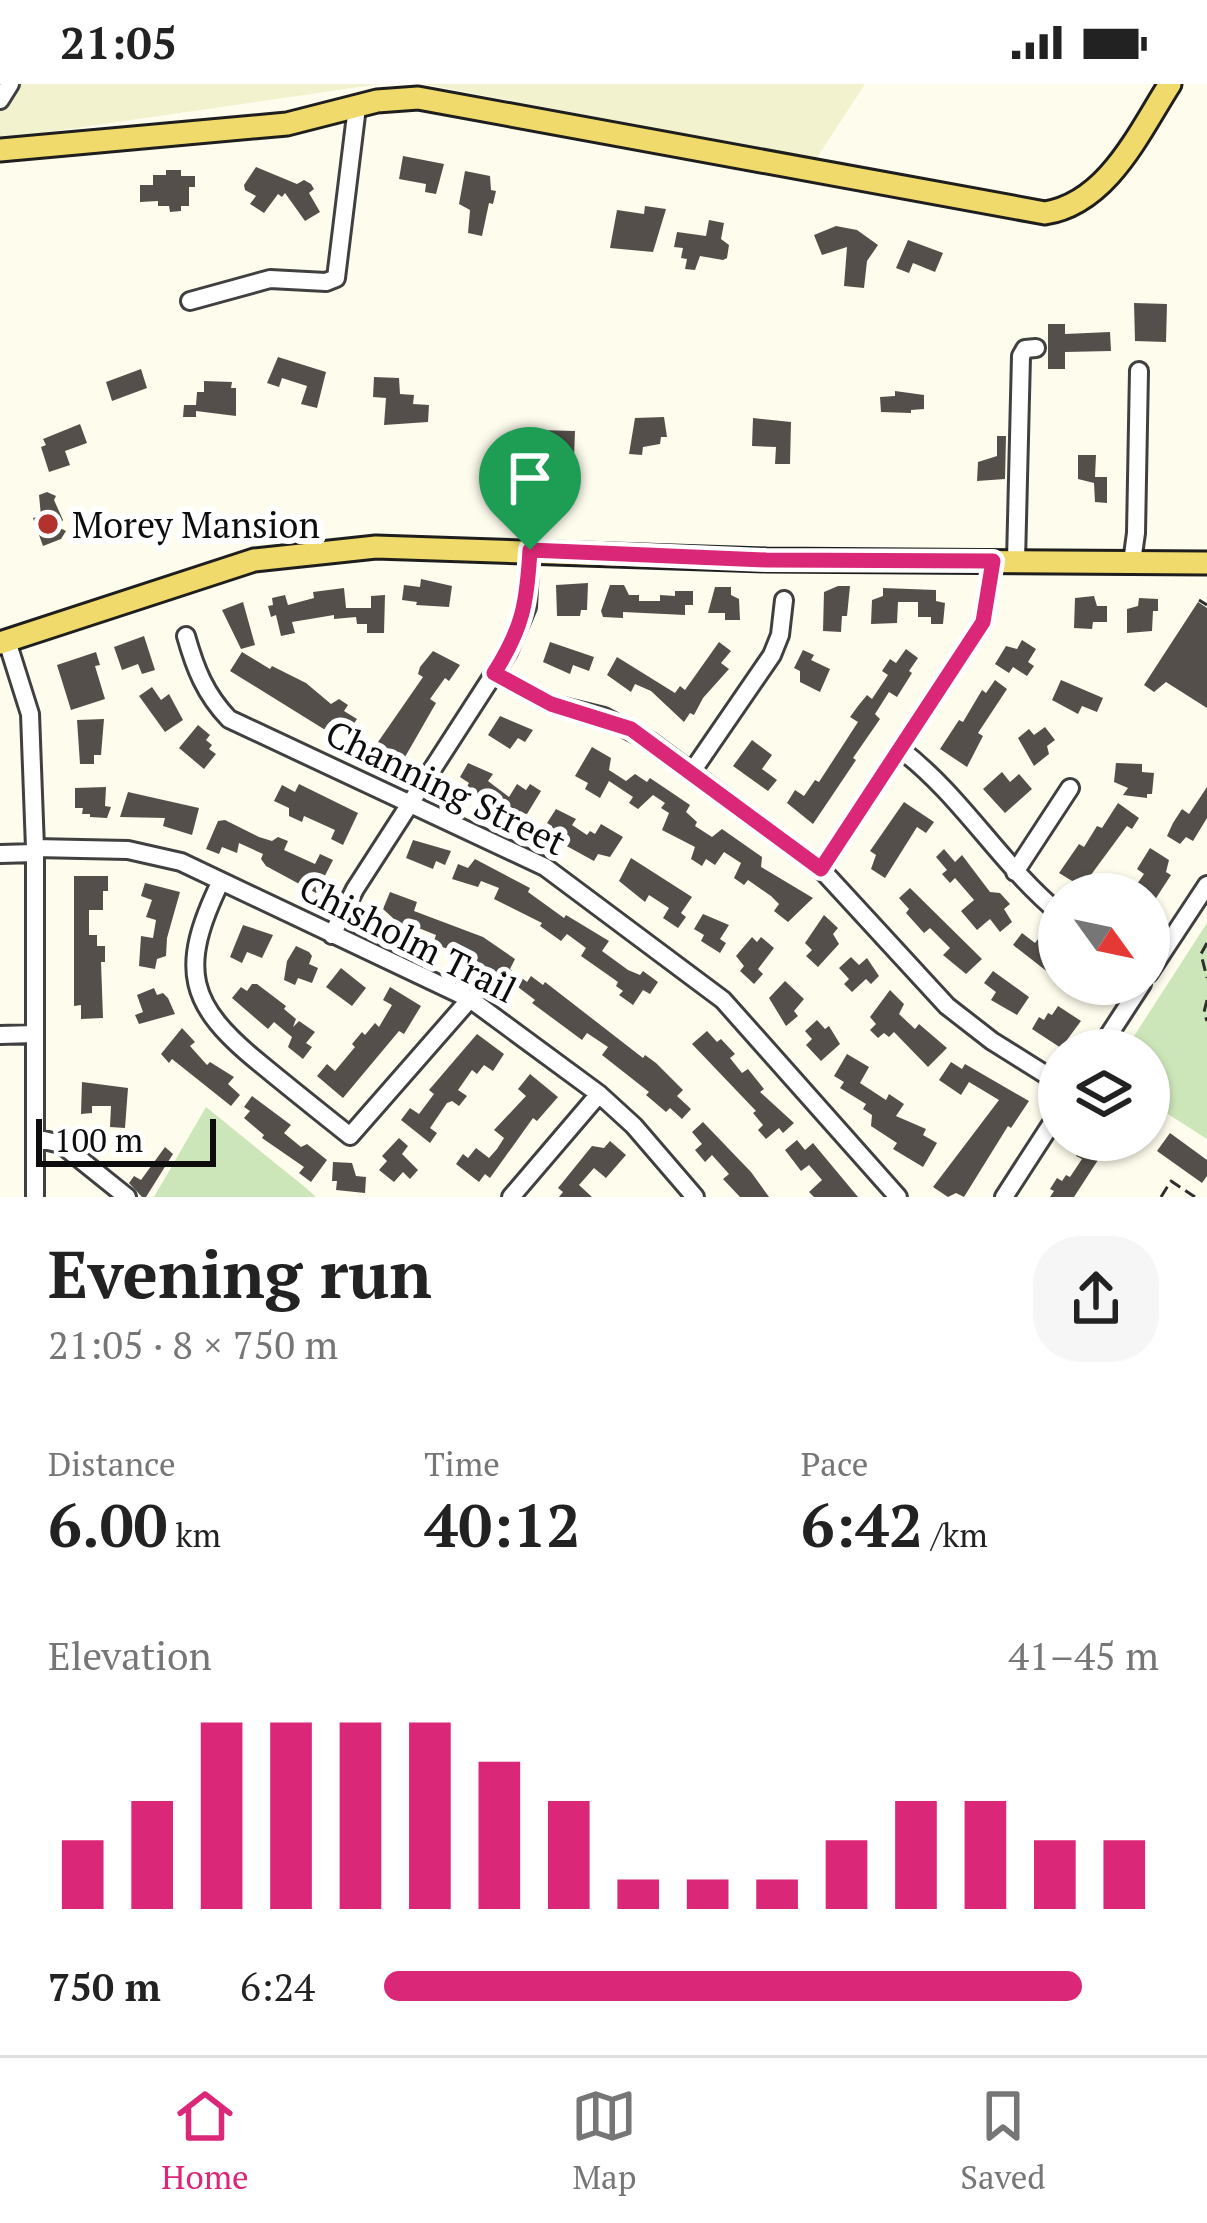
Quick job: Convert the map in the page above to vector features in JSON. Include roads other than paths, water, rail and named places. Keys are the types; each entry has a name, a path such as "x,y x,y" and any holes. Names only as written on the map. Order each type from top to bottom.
{"main road":[{"path":"0,150 287,124 376,101 418,98 1045,213 1071,207 1093,193 1170,84"},
{"path":"3,642 254,560 376,547 766,560 1207,563"}],"street":[{"path":"0,100 10,84"},
{"path":"190,302 270,279 336,278 357,107"},
{"path":"821,869 983,622 1005,561 1021,356 1036,348"},
{"path":"1132,562 1139,371"},
{"path":"332,935 355,889 521,625 530,550"},
{"path":"691,773 772,655 784,601"},
{"name":"Channing Street","path":"186,636 203,686 229,719 545,867 683,968 723,1000 898,1197"},
{"path":"3,642 30,714 35,1197"},
{"path":"494,673 551,704 631,729 821,869 947,1006 1038,1070"},
{"path":"900,749 938,782 1038,893"},
{"path":"1015,872 1070,788"},
{"name":"Chisholm Trail","path":"0,854 128,850 181,862 470,1000 599,1094 634,1126 695,1197"},
{"path":"220,881 205,914 195,974 209,1017 227,1037 350,1136 470,1000"},
{"path":"1170,941 1207,885"},
{"path":"0,1035 34,1034"},
{"path":"511,1197 599,1094"},
{"path":"35,1138 61,1144 128,1197"},
{"path":"1004,1197 1038,1144"}],"place":[{"name":"Morey Mansion","path":"48,524"}]}
